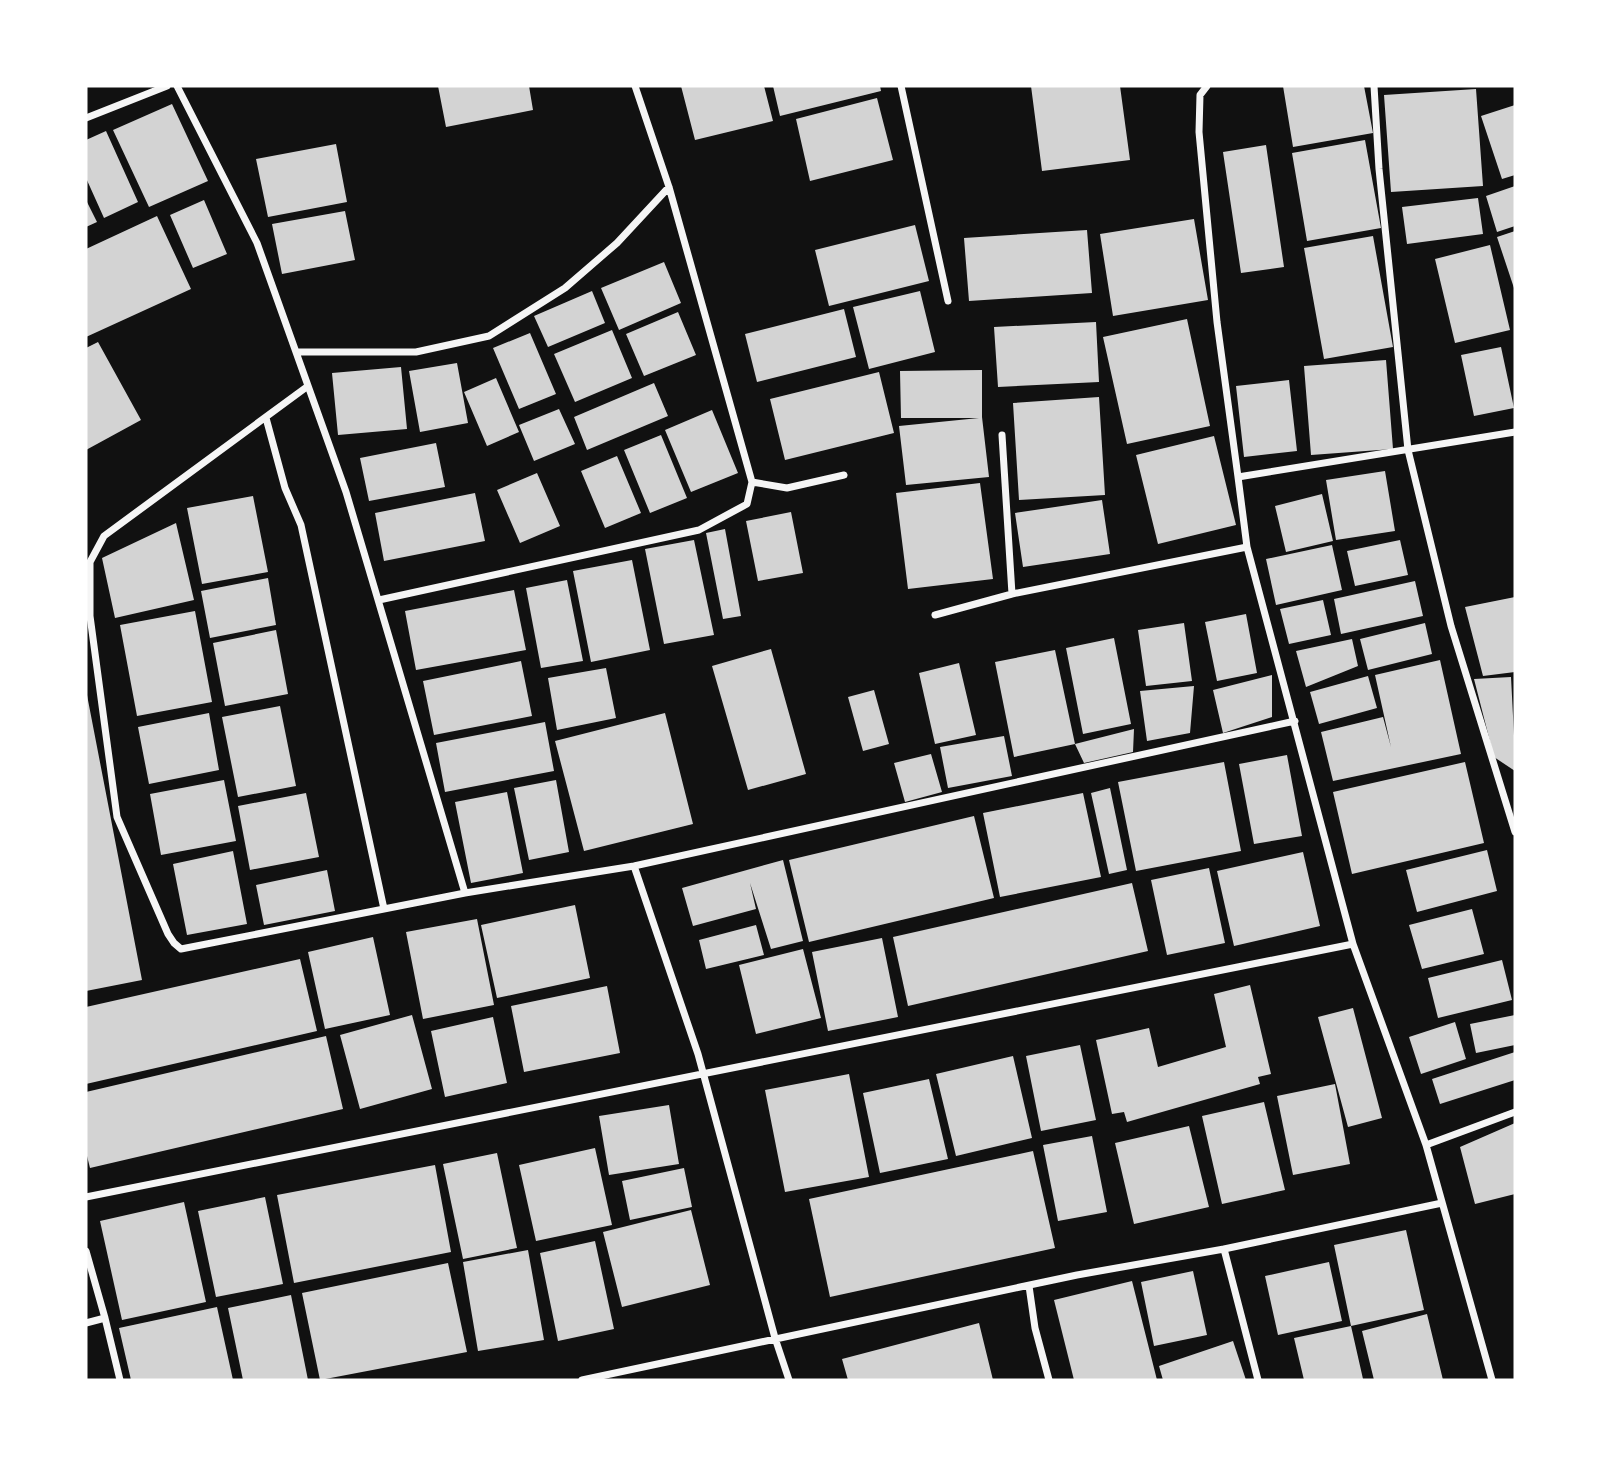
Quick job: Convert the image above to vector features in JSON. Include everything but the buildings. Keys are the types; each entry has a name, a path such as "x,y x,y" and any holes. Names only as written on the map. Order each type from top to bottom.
{"street":[{"path":"86,118 167,86"},
{"path":"177,86 257,243 346,492 465,893"},
{"path":"379,600 699,530 747,505 752,482 669,187 635,86"},
{"path":"901,86 948,302"},
{"path":"1207,86 1200,95 1199,132 1217,322 1247,547 1353,944 1426,1144 1492,1380"},
{"path":"1374,86 1379,169 1408,450 1451,626 1515,832"},
{"path":"296,352 416,352 489,336 565,288 617,243 669,187"},
{"path":"308,386 103,537 90,562 90,616 117,817 168,934 181,949 465,893 634,866 1295,721"},
{"path":"266,418 285,488 301,526 384,909"},
{"path":"1238,477 1515,432"},
{"path":"1002,435 1012,594"},
{"path":"752,482 787,488 844,475"},
{"path":"935,615 1012,594 1247,547"},
{"path":"1506,807 1515,805"},
{"path":"634,866 702,1073 789,1380"},
{"path":"86,1197 1353,944"},
{"path":"1426,1144 1515,1112"},
{"path":"582,1380 1077,1275 1224,1249 1442,1203"},
{"path":"1224,1249 1258,1380"},
{"path":"86,1251 120,1380"},
{"path":"1029,1286 1035,1328 1048,1380"},
{"path":"86,1323 105,1318"}]}
